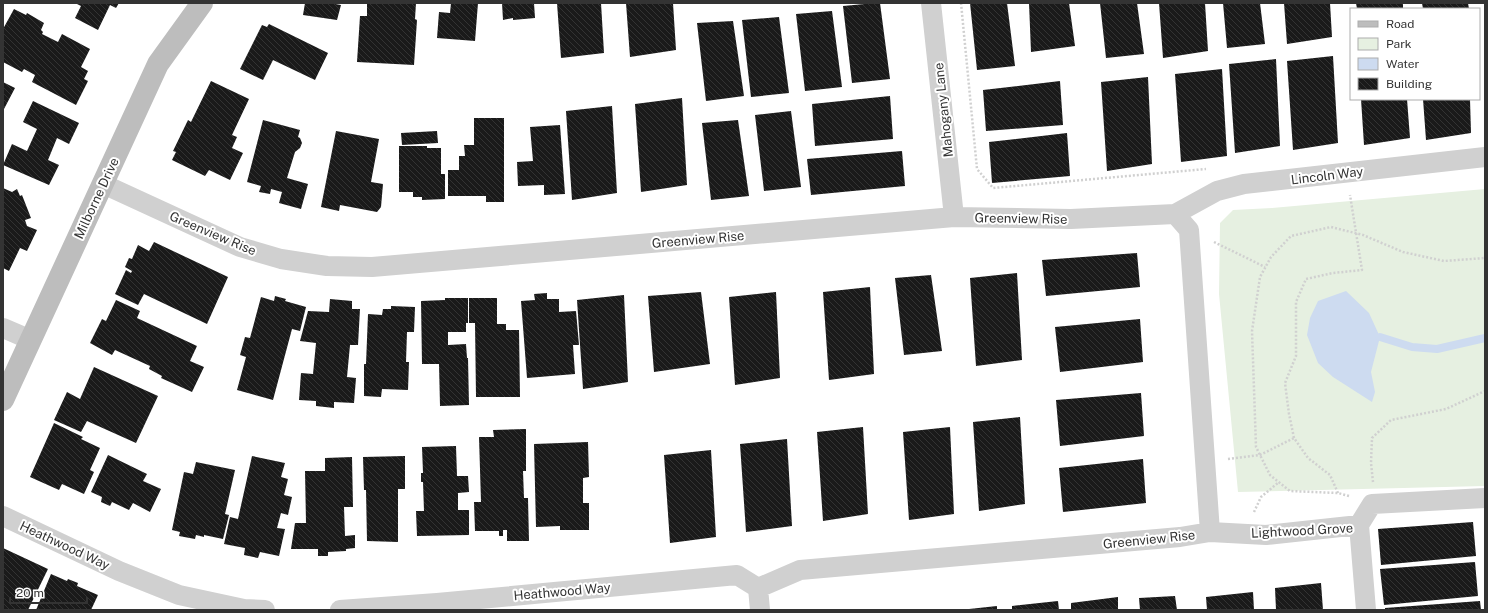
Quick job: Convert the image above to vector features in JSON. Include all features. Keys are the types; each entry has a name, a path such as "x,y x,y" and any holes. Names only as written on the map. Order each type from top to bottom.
{"street":[{"name":"Milborne Drive","path":"3,400 158,64 202,3"},
{"name":"Mahogany Lane","path":"931,3 954,217"},
{"name":"Lincoln Way","path":"1175,214 1217,191 1244,184 1485,156"},
{"name":"Greenview Rise","path":"103,184 240,247 281,259 327,266 372,266 954,217 1071,219 1175,214"},
{"path":"1175,214 1189,230"},
{"name":"Greenview Rise","path":"758,588 800,570 1180,537 1210,532 1189,230"},
{"path":"3,328 31,340"},
{"path":"1359,525 1372,504 1485,498"},
{"name":"Heathwood Way","path":"3,516 119,571 179,595 244,609 265,610"},
{"name":"Lightwood Grove","path":"1210,532 1266,534 1359,525 1366,610"},
{"name":"Heathwood Way","path":"340,610 438,606 737,575 758,588"},
{"path":"758,588 760,610"}],"path":[{"path":"961,3 977,169"},
{"path":"1338,493 1330,475 1308,458 1294,438 1285,383 1296,356 1296,302 1306,279 1333,273 1362,270 1346,173"},
{"path":"1485,258 1444,261 1403,252 1356,234 1331,227 1291,236 1271,256 1260,277 1252,331 1256,447 1270,475 1290,491 1338,493 1372,504 1373,484 1370,463 1372,438 1391,420 1446,409 1485,391"},
{"path":"1189,230 1265,267"},
{"path":"1206,462 1260,455 1294,438"},
{"path":"1244,533 1261,497 1279,482"}],"green space":[{"path":"1485,189 1485,486 1238,492 1219,294 1220,223 1233,210 1272,208"}],"water":[{"path":"1346,291 1369,313 1380,337 1371,372 1375,392 1372,402 1333,377 1318,363 1307,335 1310,318 1318,301"}],"building":[{"path":"75,3 119,3 116,8 110,5 98,30 75,18 81,6"},
{"path":"305,3 330,3 341,5 337,20 303,15"},
{"path":"367,3 416,3 415,19 417,20 414,65 357,62 360,16 367,16"},
{"path":"451,3 478,3 475,41 437,38 439,12 450,13"},
{"path":"502,3 534,3 535,18 513,20 513,18 503,20"},
{"path":"557,3 601,3 604,53 561,58"},
{"path":"626,3 673,3 676,50 630,57"},
{"path":"880,3 890,79 852,83 843,6"},
{"path":"970,3 1007,3 1015,66 977,70"},
{"path":"1029,3 1069,3 1075,46 1031,52"},
{"path":"1100,3 1137,3 1144,54 1106,58"},
{"path":"1159,3 1205,3 1208,51 1163,58"},
{"path":"1223,3 1260,3 1265,44 1227,48"},
{"path":"1284,3 1330,3 1332,37 1287,44"},
{"path":"1356,3 1403,3 1403,8 1357,8"},
{"path":"1422,3 1468,3 1469,8 1423,8"},
{"path":"14,9 26,15 27,13 44,23 41,30 43,32 42,34 58,42 62,34 90,49 81,67 88,71 84,79 88,81 76,105 32,82 35,75 24,69 22,72 3,62 3,29"},
{"path":"832,11 842,87 805,91 796,14"},
{"path":"779,17 789,93 751,97 742,20"},
{"path":"733,21 744,96 706,101 697,23"},
{"path":"269,24 328,53 315,80 273,60 263,80 240,69 262,25 267,27"},
{"path":"1333,56 1338,143 1293,150 1287,61"},
{"path":"1276,59 1280,146 1235,153 1229,64"},
{"path":"1222,69 1227,156 1181,162 1175,74"},
{"path":"1148,77 1152,164 1107,171 1101,82"},
{"path":"211,81 249,99 232,135 237,137 232,148 243,153 230,180 209,170 205,176 172,160 176,152 173,151 188,120 191,122"},
{"path":"1060,81 1063,125 986,131 983,90"},
{"path":"3,82 15,88 4,109 3,109"},
{"path":"890,96 893,139 815,146 812,104"},
{"path":"682,98 687,185 641,192 635,104"},
{"path":"1361,100 1407,100 1410,138 1364,145"},
{"path":"1423,100 1470,100 1471,133 1426,140"},
{"path":"33,101 79,123 69,144 57,138 48,160 59,165 49,185 3,165 12,144 27,151 37,129 23,122"},
{"path":"612,106 617,193 572,200 566,111"},
{"path":"791,111 801,187 764,191 755,115"},
{"path":"474,118 504,118 504,202 486,202 486,196 448,196 448,170 459,170 459,156 465,156 464,145 474,145"},
{"path":"263,120 300,130 298,137 302,143 300,148 295,152 287,178 308,184 301,209 279,203 282,192 271,189 270,194 259,192 261,186 247,182"},
{"path":"738,120 749,196 711,200 702,123"},
{"path":"560,125 565,194 544,195 544,185 518,186 517,162 533,161 530,127"},
{"path":"336,131 379,139 371,182 383,184 381,207 377,212 340,205 339,211 321,207"},
{"path":"437,131 438,143 402,145 401,133"},
{"path":"1067,133 1070,176 992,183 989,142"},
{"path":"399,146 427,146 427,148 441,148 441,174 445,174 445,199 422,200 422,197 413,197 413,192 399,192"},
{"path":"902,151 905,186 811,195 807,159"},
{"path":"3,188 12,192 17,189 20,196 22,195 31,218 25,220 27,226 37,230 27,251 20,248 9,271 3,268"},
{"path":"154,242 228,277 207,324 144,294 138,305 115,294 126,270 131,273 132,271 125,267 129,258 132,259 138,245 149,251"},
{"path":"1137,253 1140,287 1046,296 1042,260"},
{"path":"1017,273 1022,360 976,366 970,278"},
{"path":"931,275 942,351 904,355 895,278"},
{"path":"870,287 874,374 829,380 823,292"},
{"path":"701,292 710,364 654,372 648,296"},
{"path":"776,292 780,378 735,385 729,297"},
{"path":"547,293 547,299 559,299 559,312 576,311 579,345 573,345 575,374 527,378 521,301 535,300 534,294"},
{"path":"624,295 628,382 583,389 577,300"},
{"path":"275,296 286,299 285,301 306,307 300,331 292,329 273,400 237,390 246,357 240,355 245,337 250,338 261,297 274,301"},
{"path":"445,298 468,298 468,323 466,323 466,332 448,332 448,345 466,344 468,358 469,405 440,406 439,364 422,364 421,301 445,300"},
{"path":"469,298 497,298 497,324 506,324 506,330 519,330 520,397 476,397 475,323 469,323"},
{"path":"330,299 352,301 352,309 360,309 358,345 350,345 347,377 356,378 354,403 334,402 334,408 316,406 316,401 299,400 301,373 313,374 316,343 300,341 308,311 329,312"},
{"path":"116,300 140,311 137,318 197,346 190,361 204,367 192,392 161,378 162,376 149,369 150,366 115,350 112,355 90,343 102,319 106,321"},
{"path":"391,306 415,307 414,332 407,332 406,362 409,362 408,390 382,389 381,397 364,396 364,364 366,364 368,314 382,315 383,309 391,309"},
{"path":"1140,319 1143,362 1060,372 1055,327"},
{"path":"94,367 158,396 136,443 87,421 81,432 54,420 67,392 80,399"},
{"path":"1141,393 1144,436 1060,446 1056,400"},
{"path":"1020,417 1025,504 979,511 973,422"},
{"path":"54,423 83,437 81,439 100,448 90,470 94,472 84,494 62,484 59,490 30,477"},
{"path":"863,427 868,514 823,521 817,432"},
{"path":"950,427 954,514 909,520 903,432"},
{"path":"526,429 526,471 523,471 524,498 528,498 529,541 507,541 507,530 503,530 503,536 499,536 499,531 475,531 474,502 481,502 479,437 494,437 493,430"},
{"path":"787,439 792,526 746,532 740,444"},
{"path":"588,442 589,477 583,478 583,503 589,503 589,530 560,530 560,526 536,527 534,444"},
{"path":"456,446 457,476 468,476 469,492 458,493 458,510 469,510 469,535 417,536 416,511 424,511 423,482 421,482 421,473 423,473 422,447"},
{"path":"711,450 716,537 670,543 664,455"},
{"path":"108,455 147,474 143,481 161,489 150,512 133,503 129,510 112,502 110,506 101,502 102,497 91,492"},
{"path":"252,456 285,463 281,477 288,479 284,495 292,497 288,515 281,513 277,528 285,529 279,556 260,552 258,558 244,555 245,548 224,544 230,517 238,519"},
{"path":"405,456 405,489 398,489 398,542 367,541 366,490 364,490 363,457"},
{"path":"352,457 353,507 344,507 345,536 355,535 355,548 346,549 346,551 328,552 328,556 318,556 318,549 291,549 295,523 306,523 305,471 325,471 325,458"},
{"path":"1143,459 1146,503 1063,512 1059,468"},
{"path":"196,462 235,470 225,514 229,515 223,539 196,535 195,539 179,536 180,532 172,530 184,472 193,474"},
{"path":"1473,522 1476,556 1381,565 1378,529"},
{"path":"3,548 48,569 28,610 3,610"},
{"path":"1475,562 1478,596 1384,605 1380,569"},
{"path":"51,574 67,581 68,579 78,583 77,586 98,595 91,610 36,610"},
{"path":"1321,583 1323,610 1276,610 1275,588"},
{"path":"1253,592 1254,610 1207,610 1206,597"},
{"path":"1175,596 1177,610 1140,610 1139,598"},
{"path":"1118,597 1118,610 1071,610 1071,603"},
{"path":"1058,601 1059,610 1012,610 1012,606"},
{"path":"1480,601 1481,610 1385,610 1385,608"},
{"path":"997,606 997,610 969,610 969,609"}],"waterway":[{"path":"1380,337 1412,347 1437,349 1485,338"}]}
